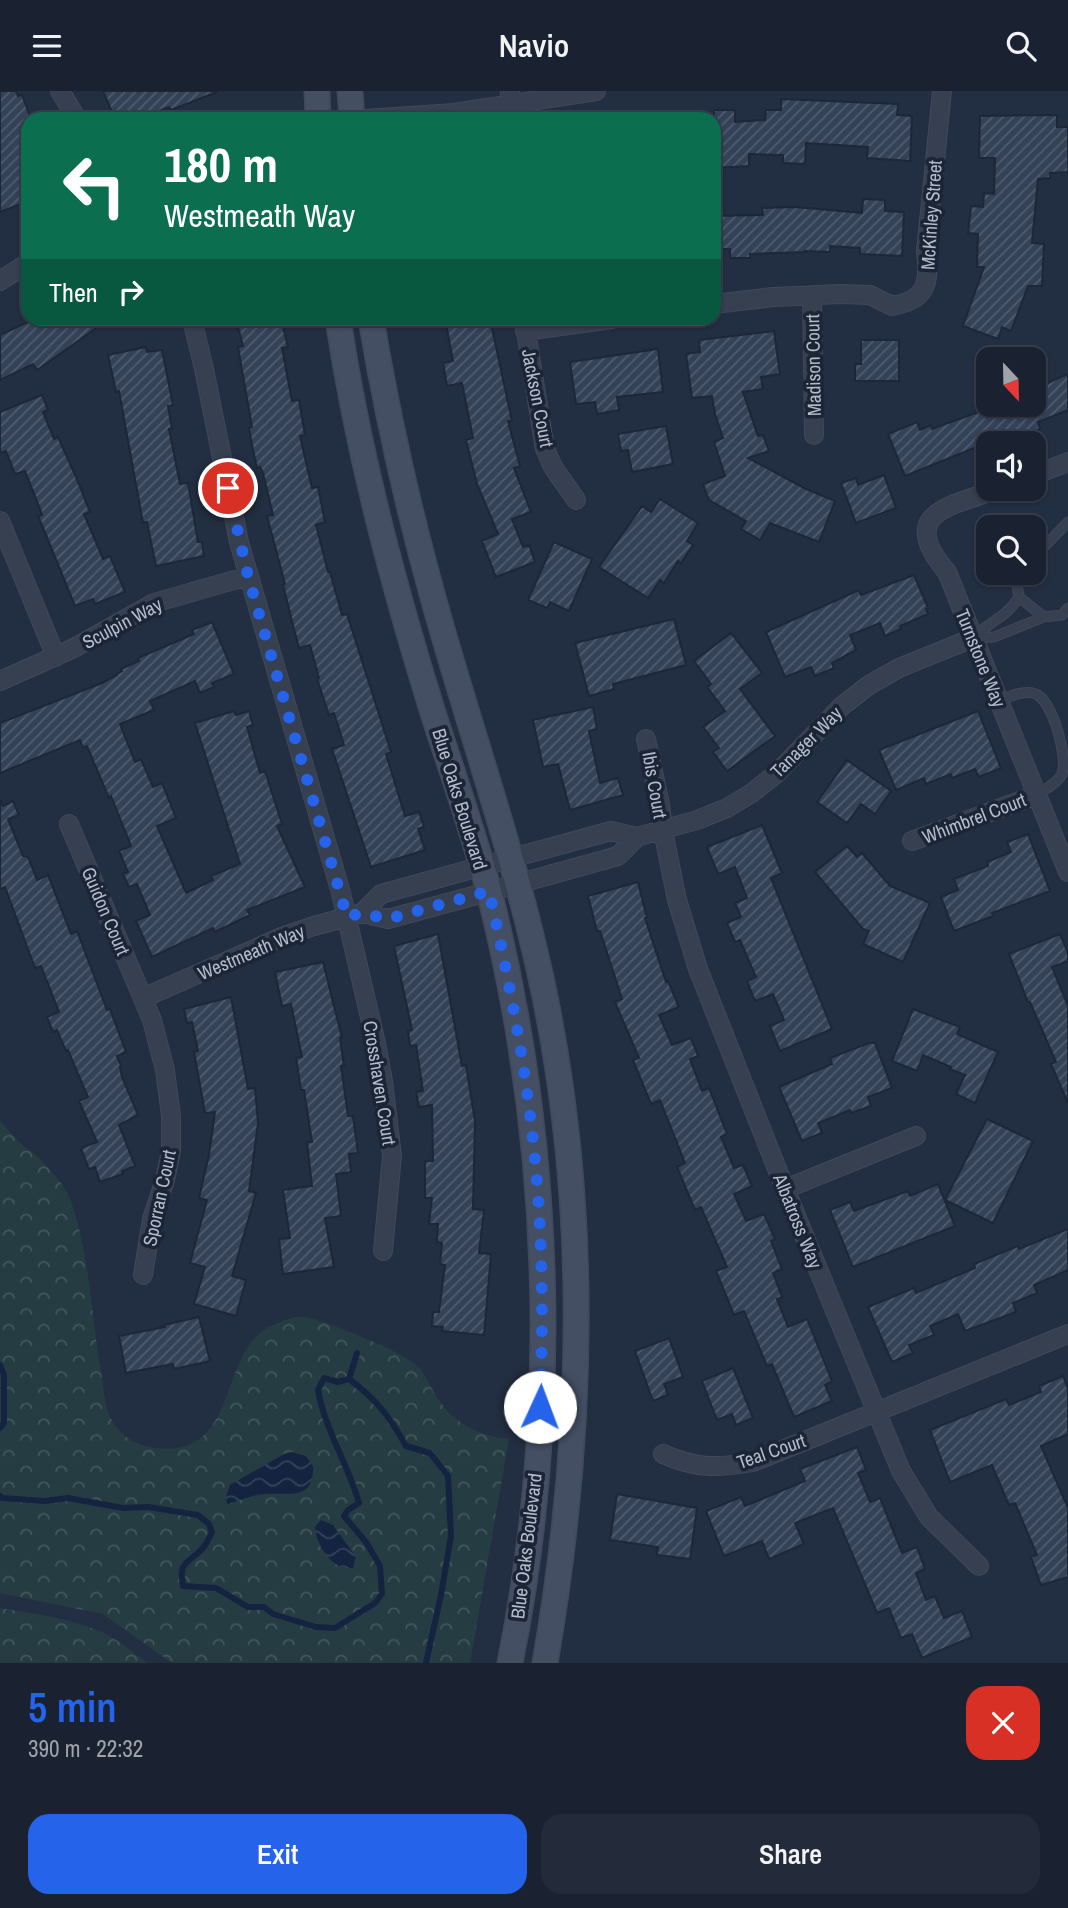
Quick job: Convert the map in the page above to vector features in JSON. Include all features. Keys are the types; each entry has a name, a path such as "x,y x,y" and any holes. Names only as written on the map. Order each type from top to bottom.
{"main road":[{"path":"317,91 318,112"},
{"path":"350,91 352,112"},
{"name":"Blue Oaks Boulevard","path":"339,326 374,505 429,699 489,891 510,983 532,1132 542,1297 539,1434 521,1601 510,1663"},
{"name":"Blue Oaks Boulevard","path":"372,326 406,496 434,602 510,859 541,978 553,1039 565,1131 577,1324 566,1516 545,1663"}],"street":[{"path":"60,91 73,112"},
{"path":"461,112 596,91"},
{"name":"McKinley Street","path":"721,303 773,297 870,295 892,306 916,299 924,289 927,277 926,251 942,91"},
{"path":"0,281 21,268"},
{"name":"Madison Court","path":"812,295 814,435"},
{"name":"Crosshaven Court","path":"194,326 248,576 355,915 390,1129 391,1172 383,1251"},
{"name":"Jackson Court","path":"524,326 545,449 576,500"},
{"path":"1046,470 1068,462"},
{"name":"Turnstone Way","path":"976,497 937,512 928,521 926,533 929,547 947,572 1068,872"},
{"path":"0,521 56,657"},
{"name":"Sculpin Way","path":"0,681 90,640 154,603 248,576"},
{"name":"Tanager Way","path":"482,866 611,831 636,837 663,831 727,808 777,773 842,706 869,685 899,668 973,638"},
{"name":"Ibis Court","path":"646,739 663,831"},
{"name":"Whimbrel Court","path":"912,841 1036,795"},
{"name":"Guidon Court","path":"69,824 143,998"},
{"name":"Albatross Way","path":"663,831 677,900 698,969 901,1471 929,1517 979,1566"},
{"name":"Tanager Way","path":"489,891 618,856 636,837"},
{"name":"Westmeath Way","path":"143,998 284,936 355,915 381,894 482,866"},
{"name":"Westmeath Way","path":"355,915 388,919 489,891"},
{"name":"Sporran Court","path":"143,998 152,1020 165,1070 172,1132 169,1161 152,1219 143,1275"},
{"path":"785,1189 916,1136"},
{"path":"877,1412 1068,1334"},
{"name":"Teal Court","path":"663,1454 687,1464 724,1467 753,1462 877,1412"}],"lane":[{"path":"1046,545 1068,522"},
{"path":"1017,585 1019,597 1044,617"},
{"path":"973,638 988,623 1005,616 1019,597"},
{"path":"973,638 994,637 1044,617 1062,615 1068,608"},
{"path":"998,701 1026,692 1037,694 1048,707 1066,761 1059,780 1036,795"}],"green space":[{"path":"0,1121 21,1144 46,1165 68,1194 81,1235 107,1407 116,1426 133,1441 156,1448 184,1447 203,1436 216,1419 244,1353 258,1335 278,1323 300,1317 343,1329 407,1358 419,1368 438,1399 460,1422 478,1432 509,1439 470,1663 172,1663 103,1614 0,1593"},
{"path":"0,1608 90,1627 114,1638 147,1663 0,1663"}],"water":[{"path":"292,1452 306,1456 313,1466 312,1477 305,1490 291,1494 260,1495 227,1504 230,1485"},
{"path":"321,1520 333,1525 356,1557 353,1568 338,1565 322,1549 315,1527"}],"building":[{"path":"0,91 16,91 18,96 22,95 28,112 21,112 21,204 0,212"},
{"path":"103,91 217,91 171,110 169,107 156,112 112,112"},
{"path":"781,99 898,104 897,115 912,116 910,161 867,158 868,147 806,143 805,164 783,163 783,155 749,154 749,166 721,168 721,112 714,110 735,110 735,122 765,120 766,110 781,110"},
{"path":"1057,115 1057,127 1068,127 1068,172 1050,173 1050,178 1038,179 1032,243 1044,244 1042,286 1028,286 1011,331 1002,327 998,339 963,326 984,267 977,267 978,234 968,233 971,206 983,207 984,193 994,194 995,158 979,158 980,116"},
{"path":"863,199 885,200 885,211 904,212 902,256 860,254 860,248 830,246 830,252 750,254 750,258 730,258 730,249 721,249 721,216 763,215 762,208 795,207 862,213"},
{"path":"21,325 99,326 37,370 33,364 0,380 0,335"},
{"path":"238,326 283,326 288,347 282,348 292,401 299,400 305,435 300,436 312,488 318,487 325,522 316,525 328,572 342,615 347,614 391,752 386,754 405,816 419,812 424,827 418,829 425,850 371,867 332,749 344,745 334,713 329,715 317,679 319,678 310,645 299,648 283,585 285,584 267,516 273,515 263,473 260,467 257,468 249,428 252,427 238,347 243,346"},
{"path":"446,326 492,326 512,421 508,421 520,466 514,468 531,512 512,519 523,547 529,545 535,562 496,577 482,541 498,534 477,484 466,440 473,438 462,383 447,386 443,363 453,361"},
{"path":"774,331 780,374 761,377 763,389 743,392 758,436 763,435 769,451 748,458 835,501 819,542 770,523 760,540 741,529 746,521 709,500 703,484 725,476 714,442 723,438 712,396 692,398 686,354 700,352 699,340"},
{"path":"861,340 899,340 899,381 855,381 855,364 861,364"},
{"path":"146,347 147,352 162,350 173,405 168,406 172,429 169,429 180,484 188,483 198,542 202,542 204,556 156,566 147,522 143,523 119,391 116,392 108,355"},
{"path":"658,349 663,392 617,397 619,410 597,414 595,402 576,404 570,362"},
{"path":"1068,374 1068,410 1038,422 1040,429 976,431 976,447 905,476 888,434 917,422 920,430 931,425 932,429 976,413 976,417 1046,417 1046,384"},
{"path":"42,395 48,410 43,412 54,439 58,437 90,512 84,514 103,559 110,556 125,592 95,604 93,599 75,606 38,516 42,515 25,471 15,474 6,451 0,453 0,412"},
{"path":"666,426 673,464 632,472 628,450 621,451 618,434"},
{"path":"884,475 896,508 856,523 841,483 856,478 858,485"},
{"path":"660,499 698,523 687,541 693,545 681,563 678,561 664,583 660,580 648,598 599,567 642,506 651,512"},
{"path":"554,542 592,559 569,611 550,602 547,608 528,600"},
{"path":"914,575 928,614 885,636 880,623 850,635 856,650 832,663 834,668 815,676 811,667 785,677 766,632 859,590 861,595"},
{"path":"674,619 686,665 613,684 614,689 589,696 575,643"},
{"path":"212,622 234,674 212,683 214,687 200,693 195,681 150,701 154,710 120,724 135,762 141,759 153,787 162,783 176,818 157,826 186,893 213,880 211,876 240,864 195,723 234,711 236,715 249,711 253,725 247,727 260,773 265,771 282,824 277,826 305,887 247,910 250,915 215,932 213,928 152,957 136,921 150,915 137,884 129,887 123,874 128,872 119,851 131,846 87,746 83,748 80,740 0,773 0,723 102,683 117,675 121,669 139,661 138,658 194,634 192,630"},
{"path":"731,633 762,673 740,689 775,736 727,771 713,752 719,748 703,727 725,711 707,687 711,684 694,661"},
{"path":"593,707 597,729 589,731 600,783 618,778 623,795 570,810 558,764 543,767 533,720"},
{"path":"978,711 1001,768 979,777 975,769 952,778 951,774 926,784 924,778 896,790 879,750"},
{"path":"847,760 891,791 875,814 861,804 847,823 817,802"},
{"path":"0,800 3,806 13,801 19,815 8,819 23,856 28,857 37,880 48,875 71,934 77,931 126,1052 117,1056 122,1077 138,1115 119,1125 135,1166 122,1171 123,1174 100,1182 95,1167 89,1169 81,1148 97,1142 79,1101 88,1097 68,1050 66,1051 57,1030 53,1032 47,1017 59,1012 41,966 35,968 5,887 0,889"},
{"path":"762,825 782,873 771,878 832,1029 780,1051 770,1026 784,1020 773,994 755,1001 747,981 756,977 740,940 735,942 727,923 741,917 735,903 747,898 735,867 718,874 707,847"},
{"path":"1028,834 1050,891 954,931 941,897 958,890 954,879 988,866 987,862 1011,852 1007,842"},
{"path":"847,846 857,857 862,853 890,886 930,903 903,962 863,944 869,931 863,929 815,872"},
{"path":"638,882 645,918 666,982 668,981 679,1007 659,1015 672,1045 691,1038 698,1056 690,1059 702,1091 709,1088 727,1134 721,1137 734,1168 743,1165 752,1186 734,1194 746,1221 764,1214 775,1239 771,1241 782,1269 773,1273 782,1297 777,1299 788,1327 807,1319 832,1381 825,1385 832,1401 794,1417 772,1364 767,1366 744,1311 734,1315 716,1271 727,1267 701,1207 695,1210 677,1167 685,1163 660,1100 651,1104 633,1060 639,1058 615,1002 622,999 600,931 597,931 588,896"},
{"path":"438,934 475,1121 473,1209 484,1210 479,1253 491,1254 484,1335 442,1331 443,1327 432,1326 433,1312 439,1312 445,1265 440,1264 442,1243 437,1242 438,1224 429,1224 432,1198 425,1198 425,1161 433,1161 432,1105 419,1107 416,1092 423,1091 416,1045 410,1046 408,1031 412,1030 394,946"},
{"path":"1060,934 1068,953 1068,961 1052,967 1068,1006 1068,1103 1051,1064 1056,1062 1009,954"},
{"path":"323,962 342,1038 344,1066 341,1066 348,1116 353,1116 358,1153 349,1154 351,1172 336,1174 341,1216 325,1218 334,1267 283,1274 279,1239 290,1238 283,1190 312,1186 307,1142 312,1142 296,1058 302,1057 291,1004 282,1006 275,972"},
{"path":"231,997 248,1089 255,1088 258,1123 249,1191 256,1193 232,1276 246,1280 236,1316 194,1304 205,1267 190,1263 207,1200 199,1198 215,1112 205,1113 194,1052 198,1051 192,1022 187,1023 184,1009"},
{"path":"913,1009 960,1027 957,1034 998,1052 975,1103 956,1094 965,1075 950,1069 951,1067 923,1055 917,1071 892,1061"},
{"path":"875,1043 892,1088 868,1097 871,1106 851,1113 850,1110 818,1123 822,1133 802,1141 779,1087 832,1064 830,1058"},
{"path":"987,1119 1033,1141 993,1223 945,1200"},
{"path":"938,1184 955,1226 853,1267 830,1210 850,1202 854,1211 908,1191 910,1196"},
{"path":"1068,1229 1068,1270 1034,1285 1037,1293 1013,1303 1016,1312 965,1331 958,1314 930,1326 934,1335 909,1345 913,1353 892,1362 868,1307 914,1288 916,1293 975,1268 974,1264"},
{"path":"199,1317 210,1361 174,1369 173,1364 126,1373 119,1336"},
{"path":"669,1338 683,1377 664,1384 668,1395 653,1401 635,1351"},
{"path":"733,1368 753,1418 736,1425 732,1414 717,1420 702,1381"},
{"path":"1063,1376 1068,1389 1068,1434 1041,1446 1068,1508 1068,1577 1041,1585 1031,1557 1037,1555 1015,1503 1009,1505 992,1465 950,1482 930,1430 1006,1399 1009,1405 1041,1392 1039,1386"},
{"path":"857,1447 866,1470 858,1473 870,1502 880,1498 902,1553 917,1547 925,1569 916,1573 926,1600 935,1596 944,1618 962,1611 972,1637 922,1658 912,1634 901,1638 889,1608 877,1613 833,1508 795,1523 804,1544 769,1559 762,1541 724,1556 706,1511 741,1497 745,1506 805,1481 800,1469"},
{"path":"617,1494 697,1508 690,1559 657,1555 658,1547 610,1540"}],"waterway":[{"path":"349,1379 357,1353"},
{"path":"0,1365 4,1375 4,1423 0,1428"},
{"path":"0,1496 45,1501 68,1498 123,1508 148,1507 198,1515 209,1524 212,1532 203,1548 182,1569 183,1586 216,1588 248,1607 264,1607 273,1614 316,1627 335,1628 375,1603 382,1594 380,1566 366,1542 344,1516 359,1503 326,1419 318,1390 324,1378 338,1382 349,1379 382,1409 406,1446 430,1453 448,1476 451,1536 426,1663"}],"route":[{"path":"228,488 248,576 347,917 362,913 388,919 489,891 510,983 537,1181 543,1324 540,1407"}]}
